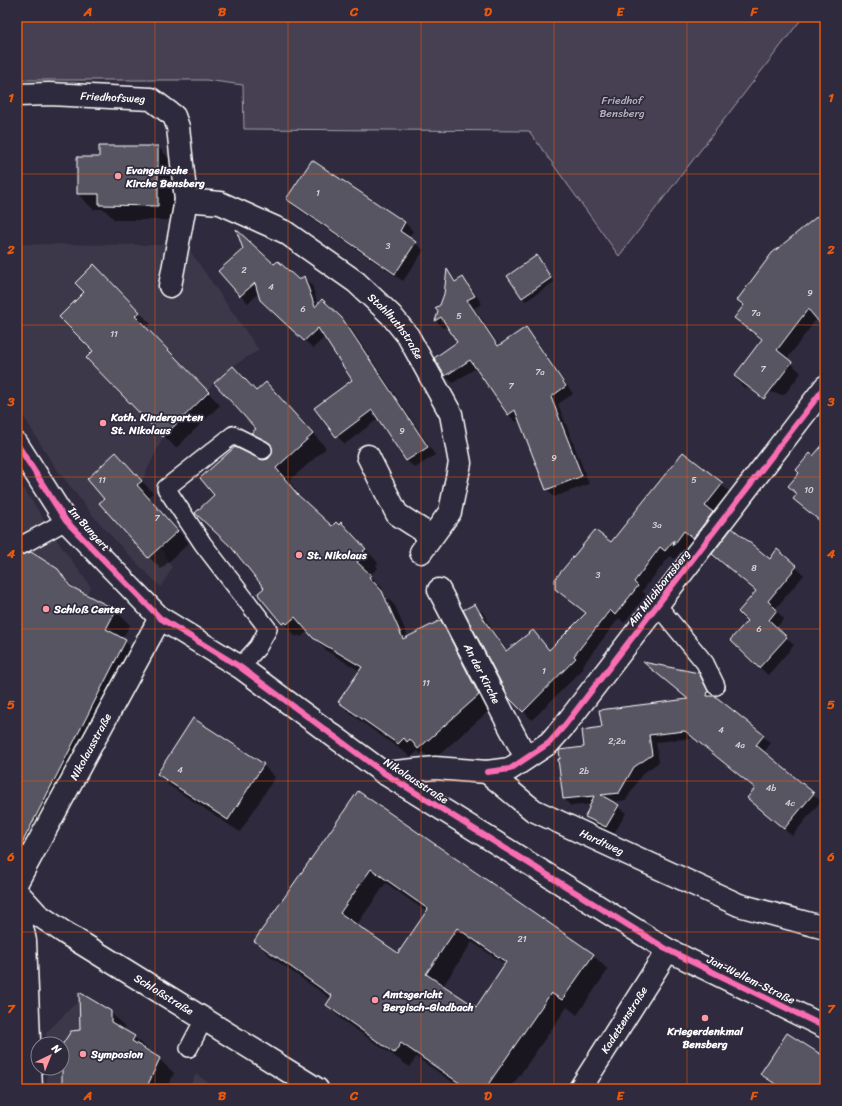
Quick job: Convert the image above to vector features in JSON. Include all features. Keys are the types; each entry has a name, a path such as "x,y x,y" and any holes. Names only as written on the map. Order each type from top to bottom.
{"street":[{"name":"Friedhofsweg","path":"17,95 49,94 151,99 174,116 178,127 186,200 170,286"},
{"name":"Stahlhuthstraße","path":"186,200 220,203 285,232 356,282 392,315 408,336 451,414 460,463 450,512 426,544 396,514 368,456"},
{"name":"Am Milchbornsberg","path":"487,772 510,769 549,743 658,606 825,387"},
{"name":"Im Bungert","path":"17,444 66,521 160,618"},
{"name":"An der Kirche","path":"439,590 526,758"},
{"name":"Nikolausstraße","path":"17,882 160,618 240,667 384,773 668,950"},
{"path":"384,773 435,768 487,772"},
{"name":"Hardtweg","path":"487,772 533,810 548,817 740,905 825,928"},
{"name":"Schloßstraße","path":"17,892 37,914 65,933 317,1089"},
{"path":"17,905 25,941 31,1089"},
{"name":"Jan-Wellem-Straße","path":"668,950 825,1026"},
{"name":"Kadettenstraße","path":"580,1089 668,950"}],"lane":[{"path":"240,667 258,647 268,629 203,544 166,488 233,435 263,450"},
{"path":"22,545 66,521"},
{"path":"658,606 705,663 716,686"},
{"path":"189,1048 204,1019"}],"shaded area":[{"name":"Kath. Kindergarten St. Nikolaus","path":"181,238 259,350 233,366 214,383 192,409 163,437 142,481 137,485 178,531 161,547 172,568 161,587 94,517 55,467 17,406 17,244 160,245"},
{"path":"17,478 61,546 91,587 29,691 17,684"},
{"path":"89,1001 111,1029 135,1037 132,1042 161,1059 146,1089 47,1089 47,1076 70,1076 70,1036 46,1036 46,1033 79,1002"},
{"path":"196,1074 218,1089 188,1089"}],"green space":[{"name":"Friedhof Bensberg","path":"17,17 803,17 619,256 529,131 244,129 243,85 206,80 17,80"}],"building":[{"name":"Evangelische Kirche Bensberg","path":"99,146 158,146 158,206 99,205 99,194 77,194 77,157 99,157"},
{"path":"312,160 405,222 400,231 416,242 395,274 286,199"},
{"path":"825,210 825,329 808,309 777,350 792,362 764,399 734,376 762,339 734,318 744,305 737,300 772,253"},
{"path":"236,229 274,264 278,261 299,280 304,276 315,307 322,299 342,318 428,447 406,461 372,410 336,437 314,408 352,380 318,328 304,341 260,300 255,283 240,296 218,271 243,249"},
{"path":"537,255 551,278 522,298 507,276"},
{"path":"94,264 140,312 135,316 209,392 163,437 86,358 93,351 59,317 84,292 75,283"},
{"path":"447,269 455,282 463,277 475,296 467,300 498,346 526,327 566,386 551,397 582,476 546,490 515,410 508,415 470,360 445,376 434,358 457,342 441,317 435,321 438,312 435,308 440,305 444,294"},
{"path":"233,366 256,391 266,382 313,434 276,468 298,495 332,526 336,522 339,525 341,522 366,549 363,551 366,554 357,562 371,575 369,577 382,591 403,639 441,620 479,695 418,749 410,739 407,742 404,738 398,744 338,702 362,667 313,638 295,617 287,624 285,622 282,624 259,596 258,593 264,588 231,547 195,513 214,495 200,478 235,447 263,460 268,459 272,454 271,444 251,433 256,429 214,383"},
{"path":"825,442 825,525 793,499 797,494 788,486 799,473 796,470 810,453 813,456"},
{"path":"116,452 142,481 137,485 178,531 148,558 99,503 104,499 87,479"},
{"path":"683,452 723,483 705,506 713,512 693,538 684,531 673,546 674,540 665,551 660,547 634,582 638,586 615,615 610,610 574,656 576,658 523,712 509,698 463,610 475,604 486,623 506,651 533,630 549,650 586,613 555,589 555,579 595,530 611,542"},
{"path":"732,528 770,559 777,549 797,566 768,601 777,610 769,620 787,637 759,668 730,640 747,621 738,612 756,591 712,554"},
{"path":"31,552 58,569 70,586 116,610 106,629 126,640 17,853 17,554 22,555"},
{"path":"643,662 699,673 708,691 707,696 715,696 764,735 756,745 814,793 784,829 747,798 755,788 685,731 649,735 652,755 634,767 619,793 601,795 619,805 606,827 585,817 594,796 563,799 558,759 560,759 559,750 584,747 582,730 602,727 599,710 688,699"},
{"path":"193,718 264,764 228,820 157,774"},
{"path":"358,791 594,954 562,1000 551,993 485,1089 468,1089 401,1043 394,1053 326,1005 332,996 254,941","holes":["371,869 428,909 398,953 340,913","457,928 506,962 476,1007 426,974"]},
{"path":"79,992 111,1011 111,1022 135,1036 132,1041 160,1058 146,1089 62,1089 62,1076 70,1076 70,1036 68,1036 71,1031 80,1030"},
{"path":"787,1033 825,1057 825,1089 783,1089 760,1074"}],"cycle path":[{"path":"487,772 510,769 549,743 565,725 825,387"},
{"path":"17,444 66,521 160,618 240,667 384,773 668,950 825,1027"}],"place":[{"name":"Evangelische Kirche Bensberg","path":"118,176"},
{"name":"Kath. Kindergarten St. Nikolaus","path":"103,423"},
{"name":"St. Nikolaus","path":"299,555"},
{"name":"Schloß Center","path":"46,609"},
{"name":"Amtsgericht Bergisch-Gladbach","path":"375,1000"},
{"name":"Kriegerdenkmal Bensberg","path":"705,1018"},
{"name":"Symposion","path":"83,1054"}]}
